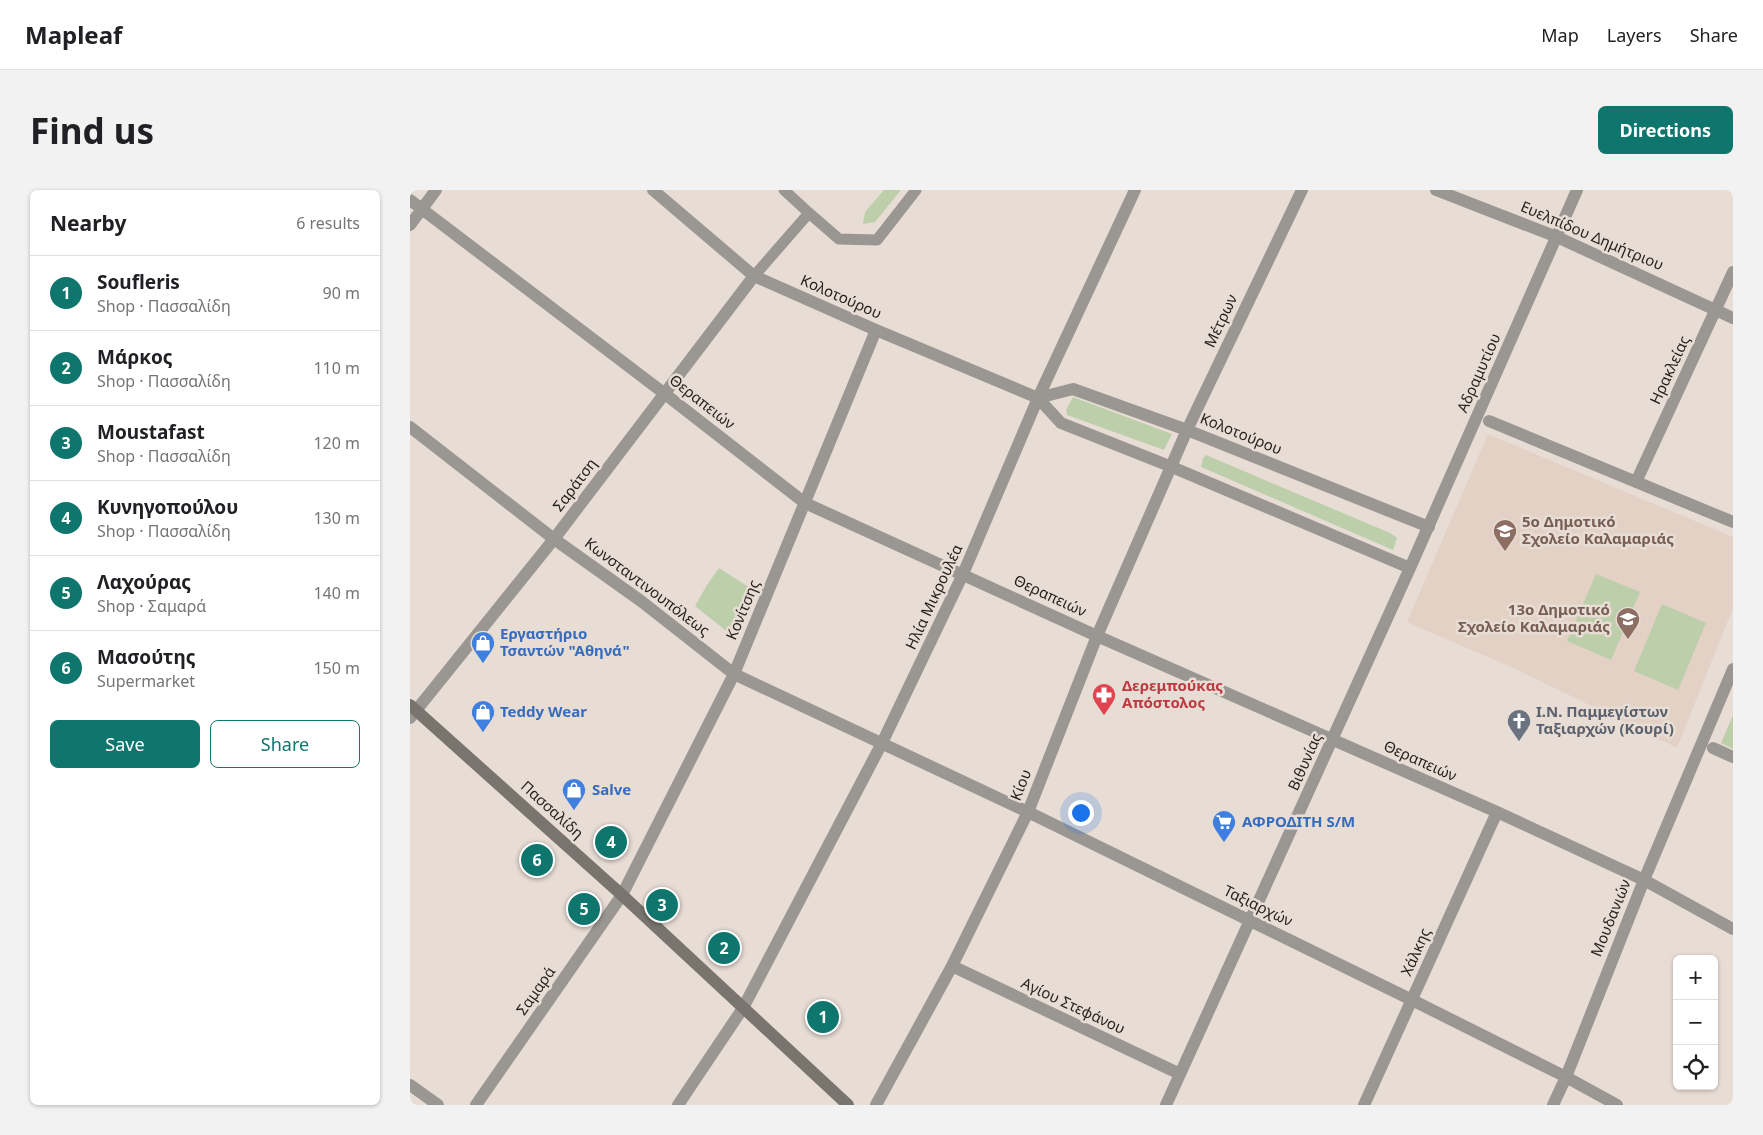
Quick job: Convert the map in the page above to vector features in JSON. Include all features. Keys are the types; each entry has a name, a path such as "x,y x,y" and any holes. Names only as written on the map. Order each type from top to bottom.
{"main road":[{"name":"Πασσαλίδη","path":"412,711 622,895 848,1105"}],"street":[{"path":"410,224 436,190"},
{"name":"Κολοτούρου","path":"653,190 754,276 1038,398 1060,423 1172,467 1410,568"},
{"name":"Ηλία Μικρουλέα","path":"678,1105 743,1008 882,743 963,574 1038,398 1135,190"},
{"name":"Μέτρων","path":"1172,467 1187,430 1302,190"},
{"name":"Ευελπίδου Δημήτριου","path":"1436,190 1557,237 1733,318"},
{"name":"Αδραμυτίου","path":"1410,568 1577,190"},
{"name":"Θεραπειών","path":"410,200 805,503 1097,636 1498,812 1644,880 1733,929"},
{"name":"Ηρακλείας","path":"1636,482 1733,272"},
{"name":"Σαράτση","path":"412,711 554,539 754,276"},
{"name":"Κονίτσης","path":"622,895 734,674 876,330"},
{"name":"Κολοτούρου","path":"1038,398 1073,389 1187,430 1429,527"},
{"path":"1489,421 1733,522"},
{"name":"Κωνσταντινουπόλεως","path":"410,427 554,539 641,601 734,674 882,743"},
{"name":"Κίου","path":"876,1105 952,966 1028,812 1097,636 1172,467"},
{"name":"Βιθυνίας","path":"1166,1105 1410,568"},
{"name":"Μουδανιών","path":"1553,1105 1566,1077 1644,880 1708,746 1733,669"},
{"name":"Ταξιαρχών","path":"882,743 1250,920 1566,1077 1617,1105"},
{"path":"1708,746 1733,757"},
{"name":"Χάλκης","path":"1364,1105 1498,812"},
{"name":"Σαμαρά","path":"476,1105 622,895"},
{"name":"Αγίου Στεφάνου","path":"952,966 1180,1074"},
{"path":"410,1085 438,1105"}],"lane":[{"path":"784,190 839,239 876,240 916,190"},
{"path":"754,276 809,213"}],"shaded area":[{"path":"1488,434 1733,537 1733,608 1677,748 1522,672 1407,622"}],"green space":[{"path":"884,190 901,190 875,222 863,224 865,212"},
{"path":"1073,397 1172,434 1164,450 1067,415 1066,410"},
{"path":"1206,455 1390,533 1397,538 1393,550 1201,467 1203,458"},
{"path":"719,568 752,589 730,634 695,606"},
{"path":"1596,574 1640,592 1611,660 1567,641"},
{"path":"1662,604 1706,623 1678,690 1634,671"},
{"path":"1733,715 1733,749 1721,743"}],"place":[{"name":"5ο Δημοτικό Σχολείο Καλαμαριάς","path":"1505,552"},
{"name":"13ο Δημοτικό Σχολείο Καλαμαριάς","path":"1628,640"},
{"name":"Εργαστήριο Τσαντών \"Αθηνά\"","path":"483,664"},
{"name":"Δερεμπούκας Απόστολος","path":"1104,716"},
{"name":"Teddy Wear","path":"483,733"},
{"name":"Ι.Ν. Παμμεγίστων Ταξιαρχών (Κουρί)","path":"1519,742"},
{"name":"Salve","path":"574,811"},
{"name":"Κυνηγοπούλου","path":"611,842"},
{"name":"ΑΦΡΟΔΙΤΗ S/M","path":"1224,843"},
{"name":"Μασούτης","path":"537,860"},
{"name":"Moustafast","path":"662,905"},
{"name":"Λαχούρας","path":"584,909"},
{"name":"Μάρκος","path":"724,948"},
{"name":"Soufleris","path":"823,1017"}]}
